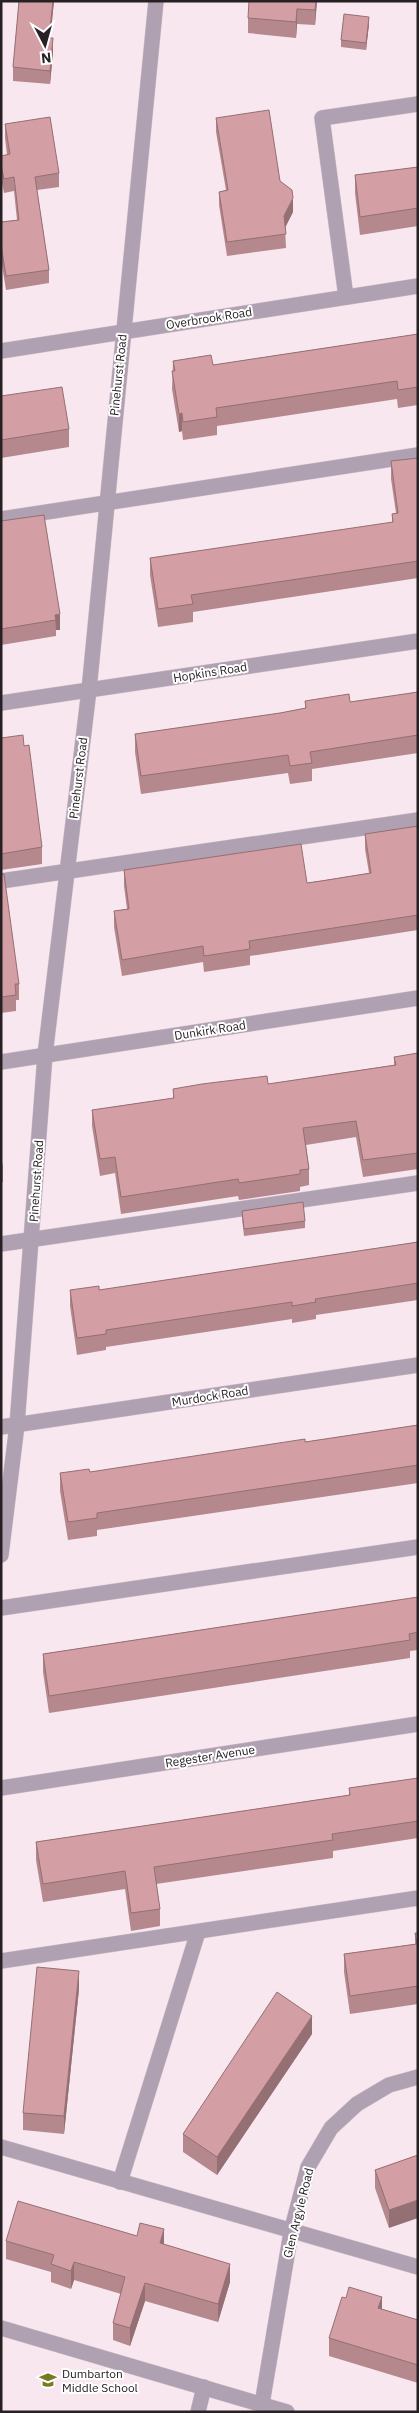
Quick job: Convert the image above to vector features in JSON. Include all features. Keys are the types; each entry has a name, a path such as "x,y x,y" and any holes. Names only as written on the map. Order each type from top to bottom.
{"street":[{"name":"Pinehurst Road","path":"1,1555 16,1425 46,1055 89,690 105,504 156,1"},
{"path":"346,297 322,118 418,104"},
{"name":"Overbrook Road","path":"1,351 418,286"},
{"path":"1,519 418,455"},
{"name":"Hopkins Road","path":"1,703 418,641"},
{"path":"1,881 418,820"},
{"name":"Dunkirk Road","path":"1,1062 418,998"},
{"path":"1,1244 418,1183"},
{"name":"Murdock Road","path":"1,1427 418,1365"},
{"path":"1,1608 418,1547"},
{"name":"Regester Avenue","path":"1,1788 418,1724"},
{"path":"1,1961 418,1898"},
{"path":"120,2182 198,1932"},
{"name":"Glen Argyle Road","path":"262,2404 291,2232 308,2167 332,2128 357,2104 389,2086 418,2077"},
{"path":"1,2147 418,2267"},
{"path":"1,2328 287,2412"},
{"path":"198,2412 204,2387"}],"building":[{"path":"19,1 53,1 49,38 53,38 50,71 13,67"},
{"path":"249,1 316,1 315,10 297,9 296,22 248,18"},
{"path":"344,14 369,17 366,43 341,40"},
{"path":"269,110 280,181 292,190 293,198 284,216 286,234 227,242 219,192 228,190 216,118"},
{"path":"50,117 59,173 35,177 49,270 6,276 1,245 1,222 19,220 14,177 4,179 1,165 1,156 10,154 5,124"},
{"path":"418,167 418,208 360,217 355,175"},
{"path":"418,334 418,387 398,390 397,381 216,408 217,417 183,422 182,413 179,414 172,371 175,371 173,361 211,355 213,365"},
{"path":"62,387 69,429 1,440 1,396"},
{"path":"418,458 418,561 191,595 193,604 158,609 150,558 393,522 392,514 398,513 391,461"},
{"path":"44,515 60,614 55,615 56,620 1,629 1,521"},
{"path":"418,692 418,735 310,752 312,763 290,766 288,755 141,776 135,734 280,713 306,708 305,701 349,694 350,702"},
{"path":"23,735 24,746 29,745 42,847 1,854 1,738"},
{"path":"418,826 418,915 249,941 250,949 204,956 203,946 122,960 114,911 129,909 124,870 301,844 307,883 321,881 371,873 365,834"},
{"path":"1,874 4,874 19,984 15,984 16,995 1,997"},
{"path":"418,1053 418,1153 363,1160 356,1121 303,1128 309,1169 300,1170 300,1174 239,1183 238,1179 121,1197 115,1157 100,1159 92,1110 174,1098 173,1089 202,1084 267,1076 268,1084 396,1065 394,1057"},
{"path":"303,1202 305,1221 244,1229 242,1211"},
{"path":"418,1242 418,1283 315,1299 316,1302 292,1306 292,1302 106,1330 106,1334 77,1338 70,1290 99,1286 99,1290"},
{"path":"418,1425 418,1465 97,1513 97,1518 68,1522 60,1473 89,1469 90,1472 305,1439 305,1442"},
{"path":"418,1597 418,1632 409,1634 410,1640 49,1696 43,1654"},
{"path":"418,1778 418,1821 332,1834 333,1840 154,1867 160,1909 131,1913 125,1871 43,1884 36,1842 350,1795 349,1788"},
{"path":"415,1933 418,1933 418,1986 350,1996 344,1954 417,1944"},
{"path":"37,1967 79,1971 64,2116 23,2113"},
{"path":"277,1992 312,2016 217,2157 183,2134"},
{"path":"418,2155 418,2200 389,2210 375,2170"},
{"path":"18,2201 137,2236 140,2223 164,2229 160,2243 230,2264 218,2304 145,2283 130,2328 113,2323 125,2277 74,2262 71,2271 51,2264 54,2255 6,2241"},
{"path":"349,2287 382,2297 378,2308 418,2320 418,2365 329,2338 342,2297 346,2298"}],"place":[{"name":"Dumbarton Middle School","path":"48,2380"}]}
